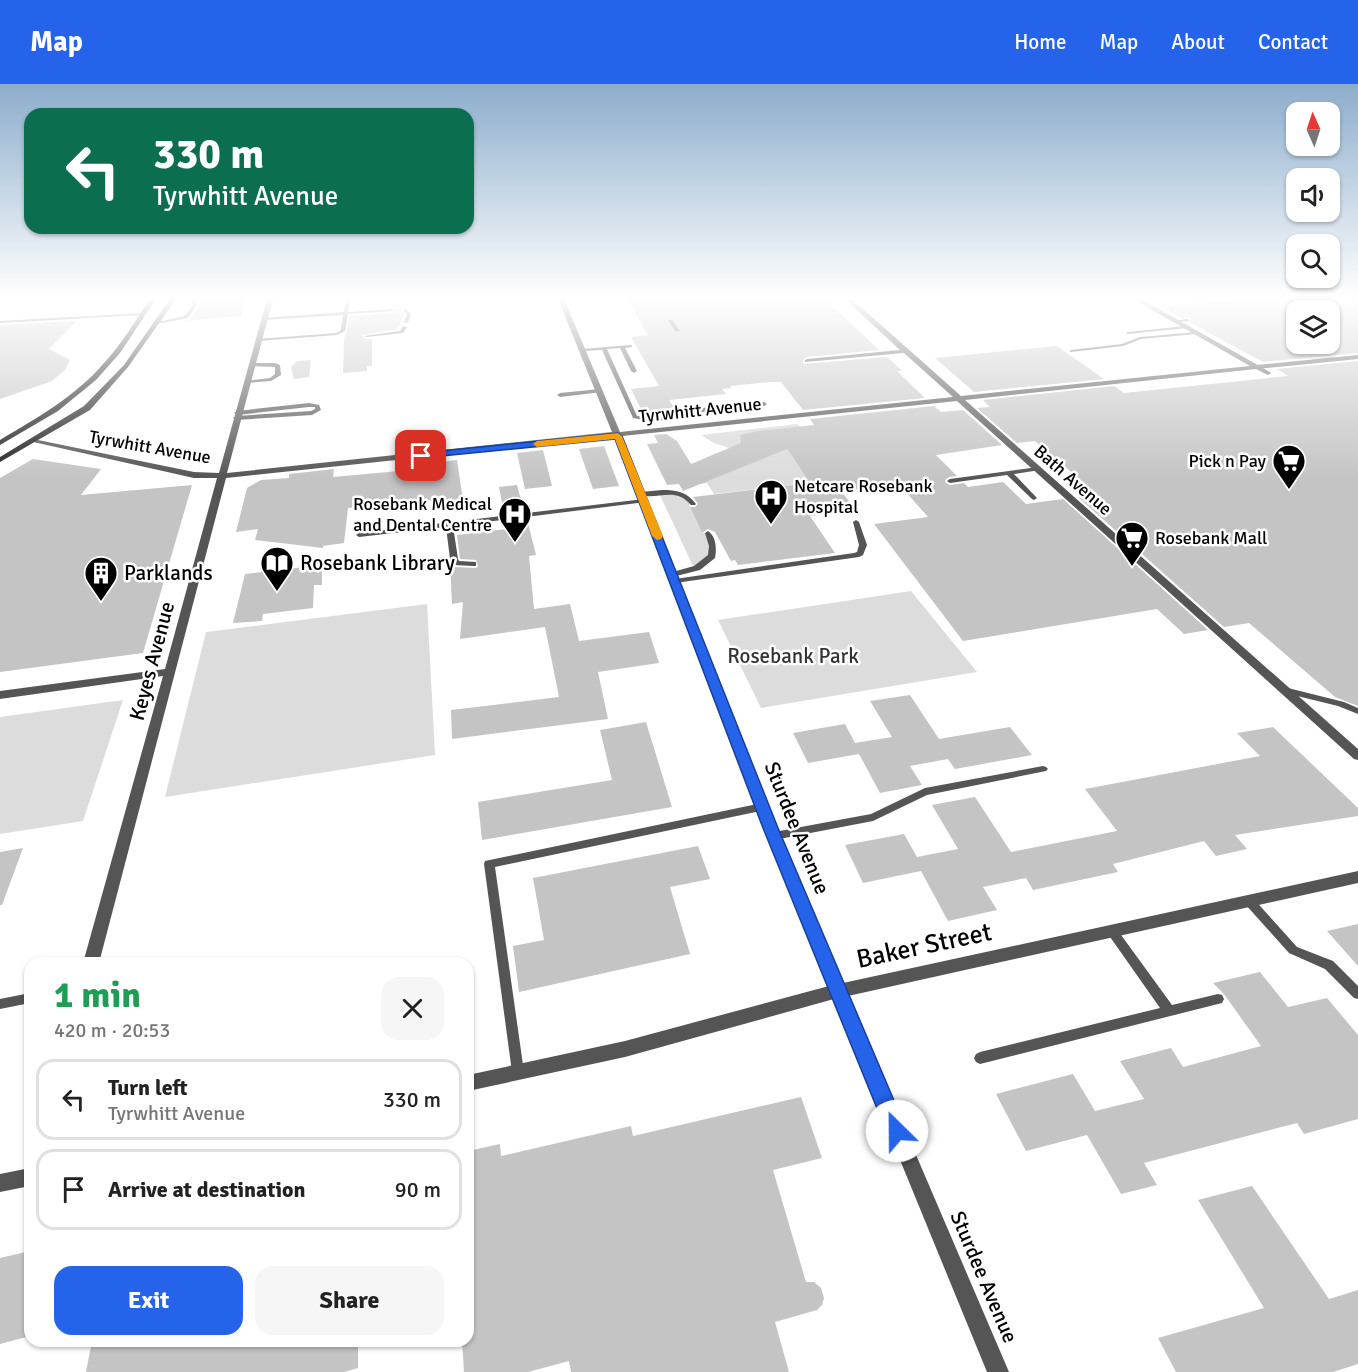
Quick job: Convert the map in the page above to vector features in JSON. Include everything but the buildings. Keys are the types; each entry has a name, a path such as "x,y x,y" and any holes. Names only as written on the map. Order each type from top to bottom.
{"main road":[{"path":"0,443 56,409 86,385 110,359"},
{"path":"0,460 87,408 131,359"},
{"name":"Tyrwhitt Avenue","path":"0,435 33,441"}],"street":[{"name":"Keyes Avenue","path":"93,957 236,416 253,359"},
{"name":"Sturdee Avenue","path":"586,359 762,807 998,1372"},
{"path":"807,361 826,359"},
{"name":"Bath Avenue","path":"915,359 1358,756"},
{"path":"1243,359 1268,373"},
{"name":"Tyrwhitt Avenue","path":"33,441 195,475 221,476 1337,359"},
{"path":"0,695 169,672"},
{"name":"Baker Street","path":"474,1082 625,1049 838,991 1358,877"},
{"path":"0,1183 24,1178"}],"lane":[{"path":"609,359 635,417 655,420 691,411 764,404"},
{"path":"628,359 634,371"},
{"path":"247,382 271,379 278,375 278,366 252,365"},
{"path":"560,395 600,392"},
{"path":"309,405 317,406 318,410 312,413 236,416 309,405"},
{"path":"950,481 1038,469"},
{"path":"1009,473 1034,498"},
{"path":"359,535 679,493 690,498 693,504"},
{"path":"674,578 856,555 862,550 863,545 856,522"},
{"path":"449,525 454,559 457,563 473,564"},
{"path":"674,578 697,568 712,556 713,546 708,532"},
{"path":"1284,690 1341,704 1358,711"},
{"path":"774,836 873,817 925,792 1043,769"},
{"path":"518,1072 489,864 762,807"},
{"path":"1249,901 1293,950 1329,965 1358,994"},
{"path":"1112,931 1169,1011"},
{"path":"0,1004 24,999"},
{"path":"980,1058 1218,999"}],"green space":[{"path":"797,424 800,427 767,430 733,449 714,443 701,435"},
{"path":"782,442 810,483 714,494 707,483 701,484 699,476"},
{"path":"679,493 693,504 689,505 702,533 708,533 713,552 697,568 693,566 660,495"},
{"name":"Rosebank Park","path":"911,591 977,672 761,708 718,620"},
{"path":"427,604 435,755 165,797 206,632"},
{"path":"123,700 83,821 0,834 0,717"}],"slow traffic":[{"path":"537,444 618,436 657,536"}],"place":[{"name":"Pick n Pay","path":"1289,490"},
{"name":"Netcare Rosebank Hospital","path":"771,525"},
{"name":"Rosebank Medical and Dental Centre","path":"515,543"},
{"name":"Rosebank Mall","path":"1132,567"},
{"name":"Rosebank Library","path":"277,592"},
{"name":"Parklands","path":"101,602"}],"route":[{"path":"421,456 618,436 770,828 897,1131"}]}
